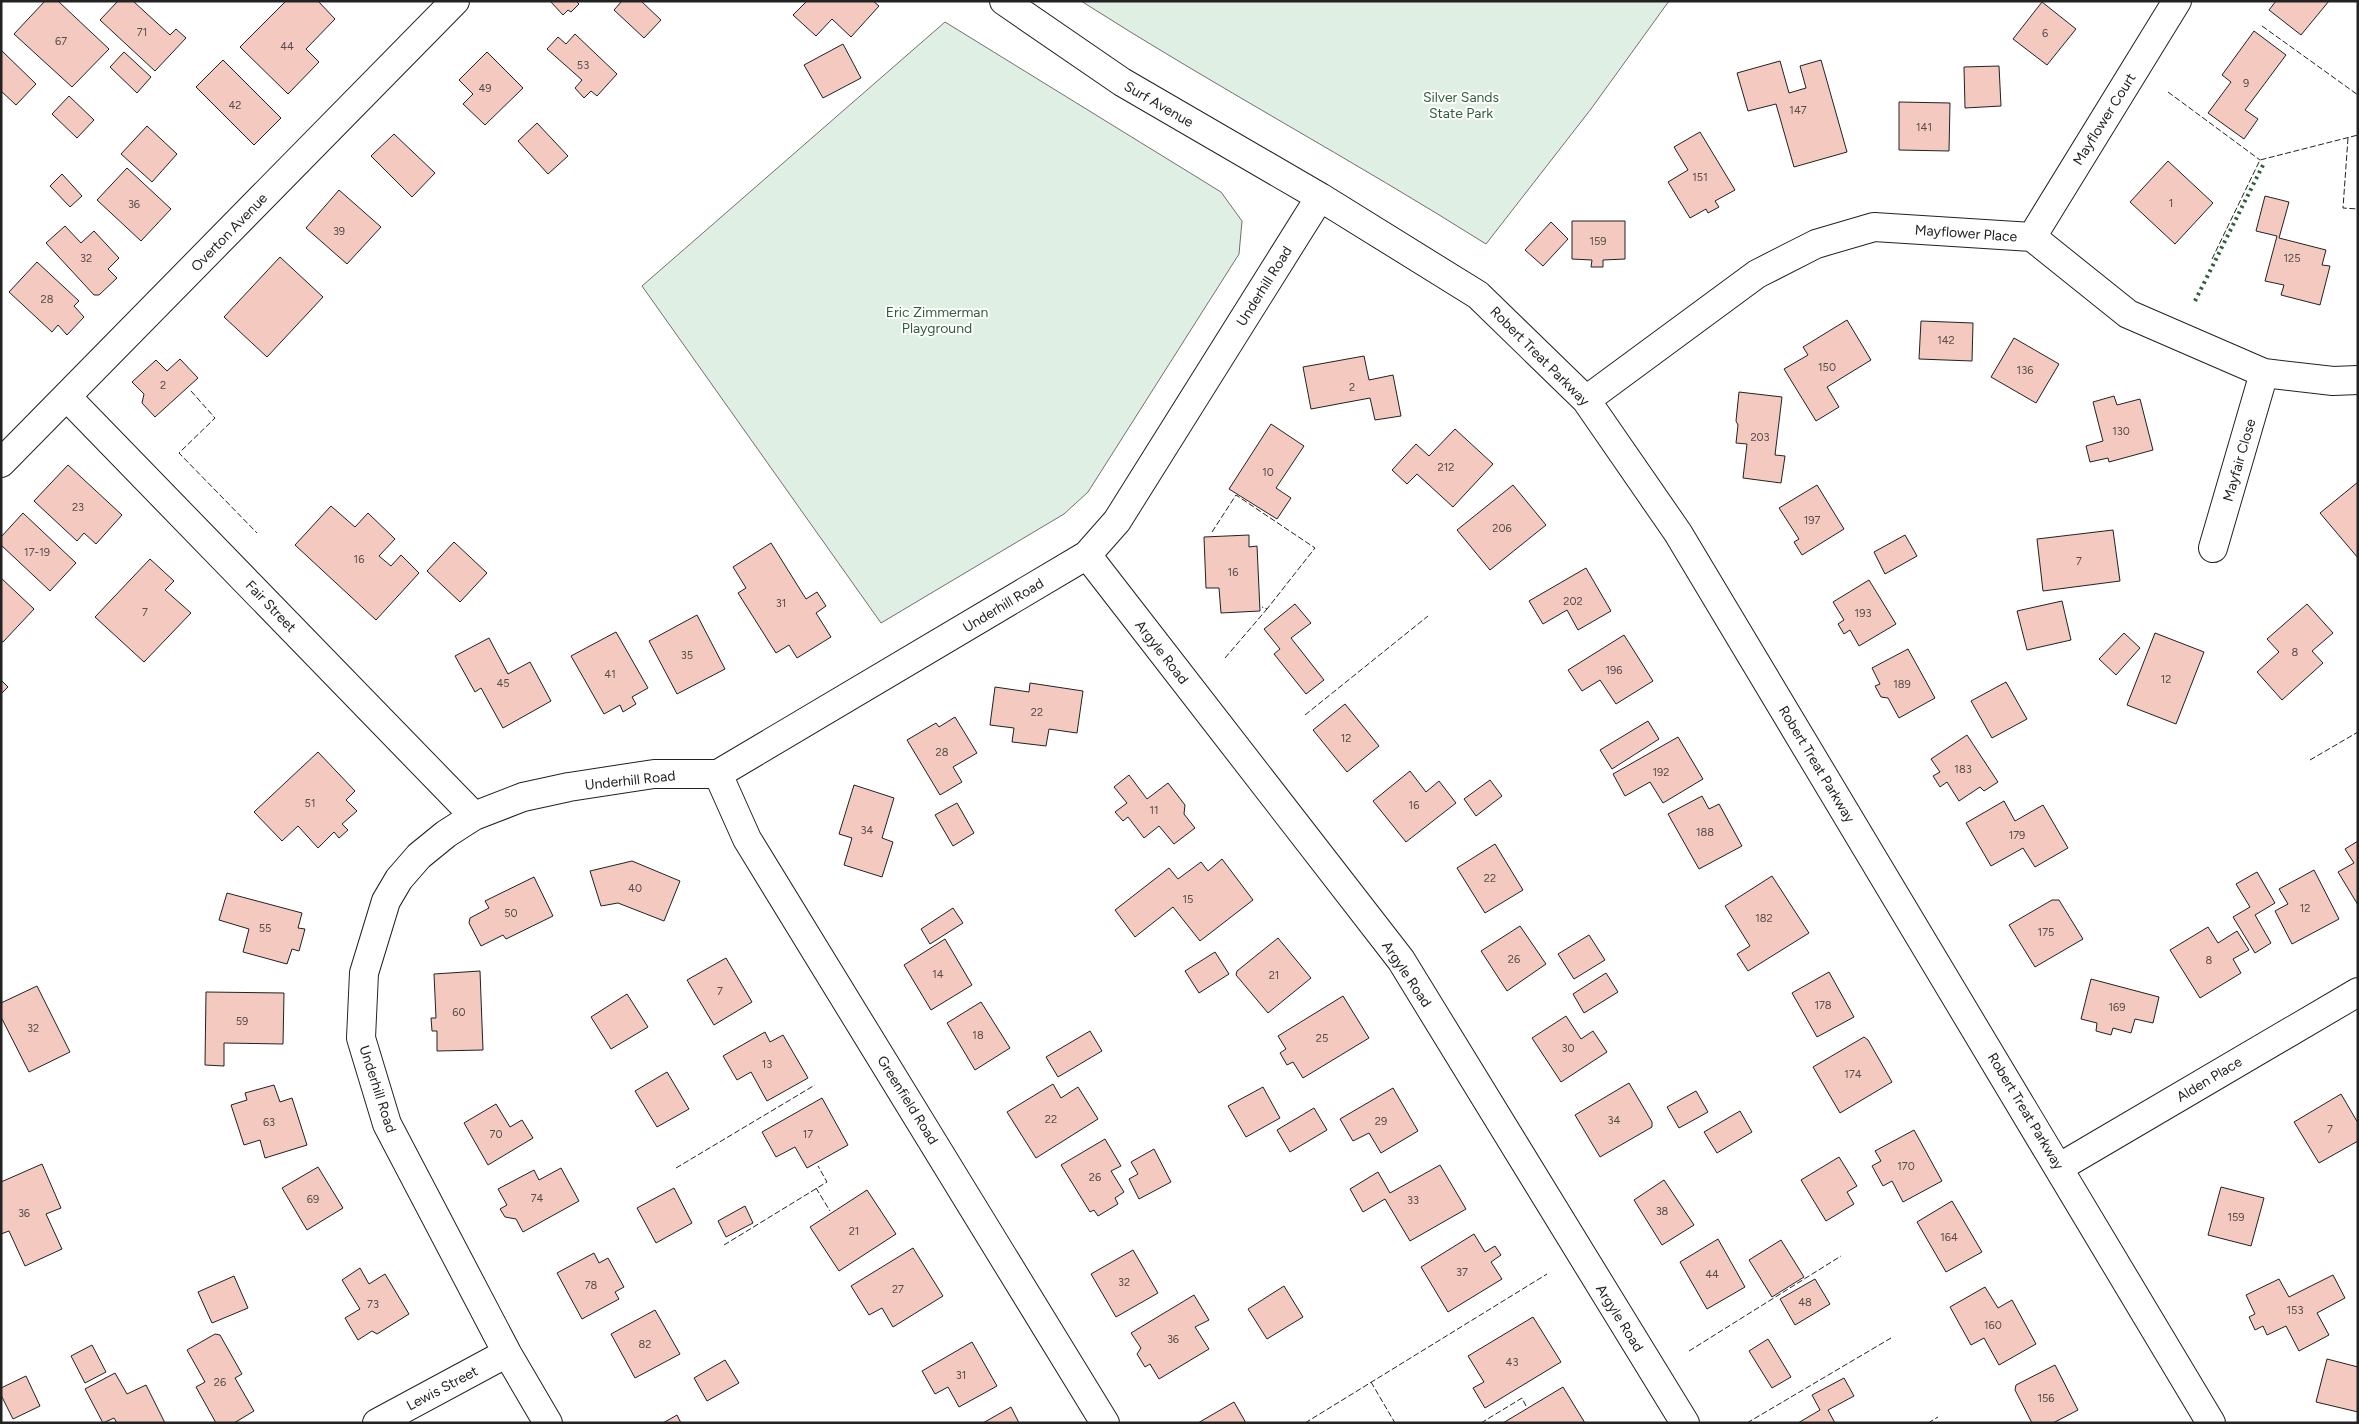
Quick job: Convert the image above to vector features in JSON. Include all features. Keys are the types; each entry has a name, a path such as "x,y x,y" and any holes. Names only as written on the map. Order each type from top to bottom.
{"street":[{"name":"Overton Avenue","path":"1,463 455,1"},
{"name":"Surf Avenue","path":"1004,1 1122,82 1320,197"},
{"name":"Mayflower Court","path":"2032,237 2177,1"},
{"name":"Robert Treat Parkway","path":"1320,197 1478,295 1586,400 1678,533 2060,1167 2211,1423"},
{"name":"Underhill Road","path":"548,1423 507,1353 387,1124 361,1038 364,973 386,901 399,878 419,856 446,834 474,816 523,797 569,787 654,774 718,774 1087,555 1117,521 1320,197"},
{"name":"Mayflower Place","path":"1586,400 1757,274 1816,244 1874,227 2032,237 2128,314 2264,373 2333,381 2358,380"},
{"name":"Mayfair Close","path":"2213,548 2264,373"},
{"name":"Fair Street","path":"67,397 474,816"},
{"name":"Argyle Road","path":"1087,555 1401,960 1685,1423"},
{"name":"Greenfield Road","path":"718,774 747,839 1105,1423"},
{"name":"Alden Place","path":"2060,1167 2358,992"},
{"name":"Lewis Street","path":"377,1423 507,1353"}],"green space":[{"name":"Silver Sands State Park","path":"1081,1 1669,1 1591,109 1486,244"},
{"name":"Eric Zimmerman Playground","path":"945,22 1221,192 1242,221 1239,254 1088,492 1064,514 881,623 642,286"}],"building":[{"path":"45,1 58,1 109,49 72,87 14,34"},
{"path":"118,1 133,1 170,35 176,29 186,38 155,71 100,20"},
{"path":"286,1 318,1 335,19 306,49 319,62 288,94 240,47"},
{"path":"550,1 576,1 579,4 571,12 568,10 563,15"},
{"path":"622,1 641,1 661,20 644,38 614,10"},
{"path":"807,1 873,1 879,6 851,37 832,19 816,36 793,15"},
{"path":"2276,1 2329,1 2301,35 2269,10"},
{"path":"2042,2 2076,29 2047,65 2013,39"},
{"path":"2254,31 2286,55 2245,110 2258,119 2244,139 2208,113 2231,82 2222,75"},
{"path":"575,34 617,74 597,96 591,91 584,98 575,88 582,80 547,49 558,37 566,44"},
{"path":"843,44 861,78 823,98 804,65"},
{"path":"1,50 36,84 16,105 1,91"},
{"path":"124,52 151,77 137,93 110,67"},
{"path":"487,52 523,88 485,125 463,104 473,94 459,80"},
{"path":"223,60 281,118 254,145 196,87"},
{"path":"1821,60 1847,152 1794,167 1776,104 1748,111 1737,73 1780,61 1789,93 1806,88 1800,66"},
{"path":"1999,66 2001,106 1965,108 1964,67"},
{"path":"69,96 94,120 77,138 52,114"},
{"path":"1899,102 1950,103 1949,151 1899,150"},
{"path":"537,123 568,156 548,174 518,141"},
{"path":"147,126 177,154 152,182 121,154"},
{"path":"1700,132 1735,190 1715,201 1719,207 1708,213 1706,209 1690,218 1668,182 1688,170 1674,147"},
{"path":"394,134 435,173 412,197 371,156"},
{"path":"2168,161 2213,203 2175,244 2130,202"},
{"path":"127,168 171,209 141,241 97,200"},
{"path":"62,174 82,196 70,207 50,186"},
{"path":"339,190 381,227 347,264 306,228"},
{"path":"2265,196 2289,202 2279,238 2326,250 2322,265 2330,266 2320,305 2281,295 2284,285 2265,281 2277,236 2256,231"},
{"path":"1572,221 1625,221 1625,259 1603,260 1603,267 1591,267 1592,260 1572,259"},
{"path":"1551,222 1568,239 1543,266 1525,250"},
{"path":"65,226 81,243 94,231 119,258 108,269 117,278 99,295 94,295 46,243"},
{"path":"280,257 323,297 267,357 224,317"},
{"path":"37,262 79,301 74,306 84,317 67,335 58,325 52,332 9,292"},
{"path":"1847,320 1871,360 1827,387 1839,407 1816,421 1784,369 1808,355 1803,347"},
{"path":"1921,321 1973,323 1972,361 1919,359"},
{"path":"2014,338 2059,364 2036,403 1991,377"},
{"path":"1364,356 1369,380 1393,375 1401,416 1375,420 1370,398 1311,409 1303,367"},
{"path":"180,359 198,378 155,417 142,403 144,394 132,382 156,360 167,371"},
{"path":"1739,392 1782,397 1775,455 1785,456 1781,483 1743,478 1747,444 1736,443"},
{"path":"2114,396 2117,405 2140,399 2153,450 2109,462 2108,458 2090,462 2086,446 2103,441 2093,402"},
{"path":"1271,424 1304,446 1276,488 1291,498 1277,519 1229,489"},
{"path":"1455,429 1493,464 1453,507 1417,474 1407,484 1392,470 1416,444 1429,456"},
{"path":"68,465 122,515 96,544 84,533 77,541 34,501"},
{"path":"2358,482 2358,558 2320,513"},
{"path":"1513,485 1546,525 1490,570 1457,530"},
{"path":"1817,485 1844,529 1802,555 1794,542 1799,539 1779,508"},
{"path":"331,506 355,527 368,513 395,539 379,556 391,566 401,555 419,573 376,620 295,545"},
{"path":"23,513 76,563 50,591 1,545 1,537"},
{"path":"2113,530 2120,581 2043,591 2037,539"},
{"path":"1249,535 1249,547 1257,546 1260,611 1221,613 1219,588 1206,588 1204,537"},
{"path":"1905,535 1917,556 1885,574 1874,552"},
{"path":"454,542 487,573 460,602 427,571"},
{"path":"771,543 806,599 817,592 826,606 816,613 831,637 797,658 789,645 776,653 738,593 746,588 733,567"},
{"path":"150,559 174,581 165,590 191,613 144,662 95,617"},
{"path":"1586,568 1611,611 1578,630 1567,610 1543,624 1529,601"},
{"path":"1,578 34,609 3,642 1,641"},
{"path":"1869,580 1896,624 1859,646 1850,630 1844,634 1838,624 1844,620 1833,602"},
{"path":"2062,601 2071,640 2027,650 2017,611"},
{"path":"1295,604 1311,623 1291,638 1324,680 1306,694 1274,654 1280,649 1264,629"},
{"path":"2307,604 2333,633 2312,651 2323,663 2282,700 2257,672 2279,652 2267,639"},
{"path":"697,615 725,669 677,694 649,641"},
{"path":"616,632 648,688 632,697 636,704 623,712 620,705 604,714 571,656"},
{"path":"2124,633 2140,648 2116,675 2099,659"},
{"path":"2155,633 2204,652 2176,724 2127,705"},
{"path":"1624,635 1653,681 1616,704 1600,680 1582,691 1568,670"},
{"path":"489,638 508,674 530,662 551,701 503,728 481,688 475,692 455,656"},
{"path":"1908,649 1935,698 1899,718 1888,698 1881,697 1875,686 1880,684 1872,668"},
{"path":"1,680 8,687 1,694"},
{"path":"2006,682 2027,719 1992,738 1971,701"},
{"path":"1030,683 1083,691 1077,733 1049,729 1046,746 1012,742 1014,728 990,725 995,687 1029,692"},
{"path":"1345,704 1379,746 1347,772 1313,730"},
{"path":"955,717 977,753 953,767 962,782 940,795 907,740 936,723 939,727"},
{"path":"1648,721 1659,739 1612,769 1600,750"},
{"path":"1967,735 1998,782 1984,791 1980,787 1959,801 1947,782 1940,787 1933,776 1940,772 1931,759"},
{"path":"1678,737 1703,779 1663,803 1650,782 1625,796 1613,774"},
{"path":"318,752 355,791 346,800 357,811 342,824 348,830 339,838 334,832 318,848 298,826 282,841 254,812"},
{"path":"1410,771 1426,792 1439,781 1456,803 1406,842 1373,801"},
{"path":"1129,775 1147,799 1168,783 1185,805 1184,814 1195,828 1174,844 1159,826 1144,838 1128,817 1123,821 1115,812 1127,803 1114,787"},
{"path":"1490,780 1502,796 1476,816 1464,799"},
{"path":"854,785 894,798 882,838 893,842 882,877 844,865 852,838 839,834"},
{"path":"1702,796 1709,809 1719,804 1742,846 1699,869 1668,814"},
{"path":"2004,801 2015,821 2043,805 2068,848 2035,867 2023,848 1991,866 1966,823"},
{"path":"957,803 974,833 953,846 935,815"},
{"path":"2358,841 2358,905 2338,872 2354,863 2345,849"},
{"path":"1495,844 1523,890 1485,913 1457,868"},
{"path":"1222,859 1253,900 1200,941 1173,907 1135,937 1115,910 1169,868 1178,879 1201,862 1208,871"},
{"path":"632,861 680,881 664,921 618,903 601,906 590,871"},
{"path":"2314,870 2339,919 2292,944 2275,911 2288,904 2279,889"},
{"path":"2257,872 2275,903 2255,915 2271,943 2255,953 2233,917 2250,907 2236,884"},
{"path":"1772,876 1809,933 1748,971 1737,954 1750,946 1725,906"},
{"path":"534,877 553,916 506,939 503,935 481,946 469,923 470,918 489,908 485,901"},
{"path":"227,893 302,913 298,928 305,929 299,951 292,949 287,964 243,952 249,929 219,920"},
{"path":"2052,900 2059,900 2083,939 2035,967 2009,925"},
{"path":"953,908 963,923 930,944 921,929"},
{"path":"1520,926 1546,964 1507,991 1481,951"},
{"path":"2208,927 2218,943 2237,931 2249,950 2233,959 2241,973 2200,998 2170,950"},
{"path":"1589,935 1605,960 1574,979 1558,954"},
{"path":"1278,938 1311,978 1268,1013 1236,975 1237,971"},
{"path":"945,939 972,985 931,1010 904,965"},
{"path":"1215,952 1229,974 1199,993 1185,971"},
{"path":"726,958 752,1002 714,1025 687,980"},
{"path":"480,971 483,1050 437,1051 437,1031 432,1031 431,1018 436,1018 434,974"},
{"path":"1829,972 1854,1017 1817,1037 1792,993"},
{"path":"1606,973 1618,992 1584,1013 1573,994"},
{"path":"2091,979 2159,997 2153,1023 2135,1019 2131,1033 2113,1028 2111,1035 2096,1031 2097,1023 2081,1019"},
{"path":"37,986 70,1052 29,1072 1,1017 1,1003"},
{"path":"206,992 284,993 283,1044 224,1043 224,1066 205,1065"},
{"path":"627,994 648,1027 611,1049 591,1017"},
{"path":"1343,996 1369,1038 1303,1078 1293,1062 1287,1065 1280,1053 1286,1049 1278,1036"},
{"path":"981,1002 1010,1048 975,1070 947,1023"},
{"path":"1566,1016 1581,1039 1593,1031 1607,1052 1561,1082 1532,1038"},
{"path":"1090,1031 1102,1051 1058,1077 1046,1057"},
{"path":"765,1032 770,1042 783,1035 808,1078 767,1101 751,1072 737,1080 723,1056"},
{"path":"1864,1037 1868,1040 1892,1082 1840,1113 1813,1067"},
{"path":"667,1072 689,1109 657,1127 635,1091"},
{"path":"1629,1083 1652,1122 1652,1127 1600,1157 1575,1115"},
{"path":"1053,1084 1061,1098 1078,1087 1098,1119 1036,1158 1007,1112"},
{"path":"274,1085 280,1102 292,1098 307,1145 265,1158 260,1140 244,1145 231,1105 247,1100 245,1093"},
{"path":"1263,1087 1280,1118 1246,1137 1228,1106"},
{"path":"1393,1088 1418,1131 1381,1153 1369,1133 1353,1141 1340,1119"},
{"path":"1696,1091 1708,1112 1679,1128 1667,1107"},
{"path":"2341,1094 2358,1123 2358,1141 2319,1163 2294,1122"},
{"path":"822,1098 848,1145 807,1168 795,1147 776,1157 762,1132"},
{"path":"496,1104 510,1127 522,1120 533,1138 488,1165 464,1123"},
{"path":"1314,1108 1327,1130 1290,1152 1277,1130"},
{"path":"1740,1111 1752,1132 1717,1153 1704,1132"},
{"path":"1914,1130 1942,1181 1903,1202 1892,1181 1883,1186 1872,1166 1881,1161 1875,1151"},
{"path":"1105,1139 1121,1166 1111,1171 1124,1192 1115,1198 1118,1204 1098,1216 1094,1210 1090,1212 1061,1165"},
{"path":"1154,1149 1171,1182 1139,1199 1129,1179 1138,1174 1131,1162"},
{"path":"1839,1157 1857,1186 1847,1192 1854,1204 1826,1221 1801,1180"},
{"path":"42,1164 61,1208 46,1214 62,1249 25,1266 9,1231 1,1234 1,1182"},
{"path":"1440,1165 1466,1209 1410,1241 1385,1199 1363,1212 1350,1189 1378,1172 1390,1193"},
{"path":"318,1167 343,1208 307,1230 282,1188"},
{"path":"561,1168 579,1201 523,1232 516,1219 505,1217 500,1209 507,1205 498,1189 534,1170 539,1180"},
{"path":"1664,1180 1694,1225 1662,1245 1634,1200"},
{"path":"2221,1187 2264,1198 2251,1246 2208,1235"},
{"path":"674,1188 692,1223 656,1243 637,1208"},
{"path":"867,1190 896,1234 839,1271 810,1227"},
{"path":"1952,1201 1982,1252 1946,1272 1917,1222"},
{"path":"745,1206 753,1223 726,1237 718,1221"},
{"path":"1474,1234 1485,1252 1495,1246 1501,1255 1491,1262 1502,1279 1448,1312 1421,1267"},
{"path":"1718,1239 1745,1287 1707,1309 1680,1262"},
{"path":"1781,1240 1804,1277 1772,1297 1749,1260"},
{"path":"913,1248 943,1296 893,1327 882,1308 869,1315 851,1286"},
{"path":"1133,1250 1158,1293 1116,1317 1091,1274"},
{"path":"594,1253 599,1263 608,1258 624,1287 615,1292 619,1299 582,1319 557,1273"},
{"path":"360,1268 369,1284 385,1274 409,1314 377,1334 372,1331 358,1340 345,1318 360,1309 342,1280"},
{"path":"2333,1275 2345,1298 2317,1313 2329,1335 2299,1351 2286,1326 2267,1335 2263,1326 2255,1330 2249,1317 2255,1314 2246,1295 2279,1279 2289,1297"},
{"path":"234,1276 248,1308 212,1323 198,1292"},
{"path":"1815,1279 1830,1304 1795,1325 1780,1299"},
{"path":"1284,1286 1303,1317 1267,1339 1248,1309"},
{"path":"1985,1287 1998,1308 2012,1300 2036,1344 1999,1365 1984,1338 1971,1345 1950,1307"},
{"path":"1194,1295 1209,1320 1195,1327 1209,1349 1159,1379 1150,1364 1145,1367 1137,1354 1141,1348 1131,1333"},
{"path":"655,1310 680,1354 635,1378 611,1334"},
{"path":"1533,1317 1561,1362 1485,1408 1473,1388 1484,1382 1468,1356"},
{"path":"215,1334 220,1335 242,1374 235,1378 254,1411 234,1423 216,1423 196,1387 205,1382 187,1350"},
{"path":"1768,1339 1791,1377 1772,1388 1749,1351"},
{"path":"972,1342 997,1386 959,1407 948,1387 935,1394 922,1371"},
{"path":"92,1345 106,1372 85,1383 71,1356"},
{"path":"2327,1359 2358,1367 2358,1412 2316,1402"},
{"path":"725,1360 739,1383 707,1401 694,1378"},
{"path":"2055,1365 2078,1410 2053,1423 2032,1423 2015,1390 2016,1385"},
{"path":"115,1373 127,1394 146,1385 165,1423 117,1423 114,1418 103,1423 85,1389"},
{"path":"26,1376 40,1406 13,1419 1,1395 1,1388"},
{"path":"1844,1378 1854,1396 1828,1410 1835,1423 1798,1423 1820,1410 1812,1395"},
{"path":"1563,1387 1585,1423 1503,1423"},
{"path":"1234,1402 1246,1423 1198,1423"},
{"path":"1011,1407 1019,1423 983,1423"},
{"path":"677,1415 681,1423 663,1423"}],"hedge":[{"path":"2195,301 2263,165"}],"fence":[{"path":"2262,26 2358,95"},
{"path":"2168,92 2260,160"},
{"path":"2212,259 2260,160 2358,135"},
{"path":"2348,138 2343,208 2358,209"},
{"path":"191,391 215,418 179,453 257,533"},
{"path":"1212,532 1236,495 1315,548 1267,609 1262,607"},
{"path":"1225,658 1267,609"},
{"path":"1305,715 1428,616"},
{"path":"2310,760 2358,732"},
{"path":"676,1168 815,1085"},
{"path":"724,1245 827,1182 818,1166"},
{"path":"816,1188 830,1211"},
{"path":"1689,1351 1841,1256"},
{"path":"1305,1423 1547,1274"},
{"path":"1747,1423 1891,1338"},
{"path":"1371,1382 1395,1423"},
{"path":"1481,1423 1522,1398 1526,1406"},
{"path":"1928,1423 1938,1417"}]}
